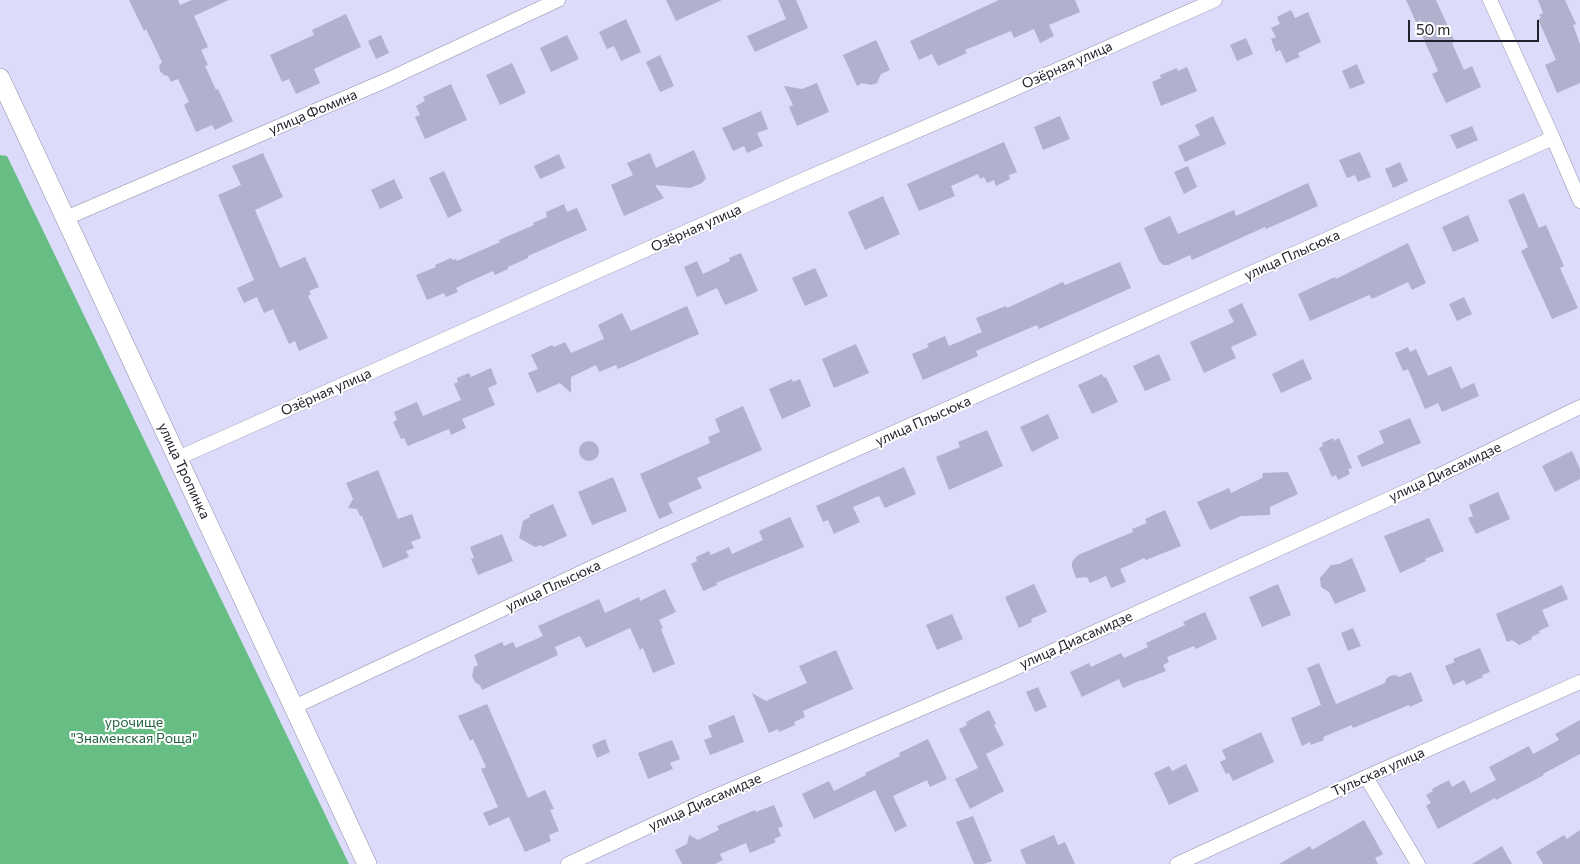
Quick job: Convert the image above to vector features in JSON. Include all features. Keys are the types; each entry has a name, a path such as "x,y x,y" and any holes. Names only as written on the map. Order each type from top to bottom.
{"main road":[{"name":"улица Тропинка","path":"0,78 367,864"}],"street":[{"name":"улица Фомина","path":"66,218 386,80 558,0"},
{"name":"Озёрная улица","path":"178,458 798,182 1215,0"},
{"path":"1490,0 1580,202"},
{"name":"улица Плысюка","path":"294,707 596,566 1553,138"},
{"name":"улица Диасамидзе","path":"568,864 702,802 1002,674 1413,488 1580,407"},
{"name":"Тульская улица","path":"1177,864 1580,682"},
{"path":"1366,777 1418,864"}],"green space":[{"name":"урочище \"Знаменская Роща\"","path":"0,155 7,156 349,864 0,864"}],"building":[{"path":"129,0 178,0 180,5 192,0 229,0 194,16 208,47 201,50 208,65 205,66 233,121 215,130 212,125 196,132 184,105 189,102 178,79 171,82 168,76 160,71 159,66 162,62"},
{"path":"666,0 722,0 676,21"},
{"path":"778,0 796,0 808,28 755,52 747,36 786,19"},
{"path":"999,0 1075,0 1080,12 1049,25 1054,36 1040,43 1034,29 1014,38 1011,31 965,50 967,53 938,66 932,54 919,60 910,41"},
{"path":"1406,0 1436,0 1455,42 1452,43 1464,70 1472,66 1481,87 1446,103 1432,74 1438,71"},
{"path":"1538,0 1565,0 1576,24 1573,25 1580,44 1580,83 1557,93 1545,65 1556,60 1538,19 1541,18 1539,15 1543,13"},
{"path":"1291,10 1295,18 1308,12 1321,42 1298,53 1300,57 1286,63 1280,50 1276,52 1271,39 1276,37 1271,28 1280,24 1277,17"},
{"path":"346,14 361,47 314,69 320,83 296,94 289,79 282,82 270,55 314,35 312,30"},
{"path":"626,19 641,52 621,61 614,46 607,49 599,32"},
{"path":"381,35 389,53 376,59 368,41"},
{"path":"567,35 579,59 551,72 540,48"},
{"path":"1246,38 1253,54 1237,61 1230,45"},
{"path":"876,40 890,70 881,74 877,83 871,85 862,83 857,86 843,55"},
{"path":"660,55 674,86 660,92 646,62"},
{"path":"512,63 526,93 500,105 486,75"},
{"path":"1357,64 1365,83 1350,89 1342,71"},
{"path":"1187,67 1197,91 1161,106 1152,82 1161,78 1160,75 1177,68 1178,71"},
{"path":"817,83 829,112 797,126 789,107 793,105 784,86 802,89"},
{"path":"451,84 467,120 425,139 415,117 420,115 416,106 425,101 423,97"},
{"path":"761,111 768,129 757,133 763,146 747,153 744,146 733,151 722,128"},
{"path":"1060,116 1070,139 1043,150 1034,127"},
{"path":"1213,116 1226,144 1185,162 1178,146 1200,135 1195,125"},
{"path":"1472,126 1478,140 1457,149 1450,135"},
{"path":"1004,142 1017,172 1009,175 1010,179 996,186 994,180 987,183 984,177 980,179 978,174 951,186 955,196 919,211 907,184"},
{"path":"694,150 706,178 702,183 690,188 655,185 664,198 624,216 611,185 633,175 627,163 650,153 656,168"},
{"path":"1360,152 1371,177 1358,182 1355,175 1347,178 1339,160"},
{"path":"263,153 283,197 255,210 280,268 305,257 319,287 309,291 311,294 308,296 328,338 299,351 295,341 289,344 273,309 264,313 257,297 244,303 237,288 254,280 218,195 241,185 232,166"},
{"path":"559,154 565,168 540,179 534,166"},
{"path":"1400,162 1408,181 1393,188 1385,169"},
{"path":"1188,166 1197,187 1184,194 1174,172"},
{"path":"444,171 462,211 448,218 429,178"},
{"path":"394,179 403,198 380,209 371,190"},
{"path":"1308,183 1318,206 1266,229 1265,227 1192,260 1190,255 1168,265 1163,265 1159,261 1144,228 1170,216 1178,234 1234,210 1236,216"},
{"path":"1524,193 1539,228 1546,225 1564,266 1560,268 1578,308 1552,319 1521,251 1528,247 1508,200"},
{"path":"883,196 900,234 865,250 848,212"},
{"path":"564,204 567,212 577,208 587,230 528,256 528,258 495,275 493,271 466,283 456,288 458,292 446,297 444,293 427,300 416,275 436,267 435,265 451,258 457,261 500,242 499,240 534,225 533,223 547,217 546,212"},
{"path":"1468,215 1479,241 1453,252 1442,227"},
{"path":"1408,243 1426,283 1412,290 1408,282 1372,299 1369,295 1310,321 1298,294 1335,277 1336,279"},
{"path":"741,253 758,291 725,305 717,288 697,297 684,267 697,261 703,274 730,261 729,258"},
{"path":"1120,262 1131,288 1039,329 1037,325 976,351 978,356 923,380 912,354 929,347 927,344 945,336 949,346 982,332 976,318 1006,306 1007,308 1063,282 1065,285"},
{"path":"815,268 828,296 805,306 792,278"},
{"path":"1464,297 1472,314 1457,321 1449,304"},
{"path":"1242,303 1257,335 1231,347 1236,358 1204,373 1190,342 1234,322 1228,310"},
{"path":"687,306 699,334 618,369 616,365 599,372 596,365 571,377 571,393 560,383 537,393 528,373 538,369 531,355 552,345 554,347 565,342 571,353 604,339 598,325 622,313 631,331"},
{"path":"856,344 869,373 834,388 822,359"},
{"path":"1408,347 1410,352 1416,349 1428,376 1451,366 1461,389 1474,383 1479,396 1442,412 1438,403 1425,409 1408,369 1403,371 1395,353"},
{"path":"1159,354 1171,380 1145,391 1133,366"},
{"path":"1303,359 1312,379 1281,393 1272,374"},
{"path":"491,368 497,384 488,388 495,405 462,419 466,428 451,435 449,429 408,446 404,438 401,439 393,422 397,420 394,412 417,402 423,416 461,400 454,384 458,382 457,378 469,373 471,377"},
{"path":"1102,374 1104,378 1106,377 1118,402 1092,414 1078,385"},
{"path":"792,379 793,382 800,379 811,406 782,419 769,389"},
{"path":"743,406 762,450 697,478 702,488 668,503 673,513 659,519 640,474 710,443 708,437 720,432 715,419"},
{"path":"1048,414 1059,438 1032,452 1020,427"},
{"path":"1410,418 1421,443 1362,467 1357,456 1384,443 1379,431"},
{"path":"987,430 1003,466 949,490 936,457 960,447 958,442"},
{"path":"1333,438 1334,441 1339,438 1352,468 1348,469 1350,474 1338,480 1336,475 1332,477 1319,448 1323,446 1322,443"},
{"path":"589,441 596,444 599,451 596,458 589,461 582,458 579,451 582,444"},
{"path":"1572,451 1580,469 1580,479 1555,492 1542,466"},
{"path":"904,467 916,494 885,508 879,496 853,507 860,522 834,534 828,520 823,522 816,506"},
{"path":"378,470 398,519 412,514 421,538 411,542 414,548 406,551 409,557 383,568 362,516 360,516 357,509 348,508 353,499 346,483"},
{"path":"1288,472 1298,494 1270,507 1270,515 1241,516 1210,530 1197,502 1229,488 1231,493 1262,478 1263,473"},
{"path":"613,477 627,511 592,525 578,492"},
{"path":"1498,492 1510,519 1476,534 1468,518 1473,516 1469,505"},
{"path":"553,504 567,536 542,547 541,545 535,547 519,538 523,521 530,517 529,515"},
{"path":"1165,510 1181,546 1146,560 1144,558 1120,569 1126,582 1111,588 1106,576 1090,583 1087,577 1076,578 1072,562 1078,555 1133,532 1132,529 1147,523 1145,519"},
{"path":"790,517 804,547 716,583 717,585 703,591 691,564 697,561 696,557 709,551 711,555 729,547 732,554 763,540 759,531"},
{"path":"1429,518 1444,551 1400,573 1384,536"},
{"path":"502,534 513,561 478,575 471,559 474,558 470,547"},
{"path":"1352,558 1366,591 1335,604 1329,592 1321,587 1320,578 1331,565 1339,564"},
{"path":"1034,584 1047,612 1031,619 1032,622 1019,628 1005,597"},
{"path":"1278,584 1291,615 1262,627 1249,597"},
{"path":"1562,585 1568,599 1542,610 1549,626 1531,637 1532,639 1519,645 1512,640 1507,642 1496,614"},
{"path":"665,589 676,612 659,620 675,664 653,673 643,648 640,650 630,628 586,648 580,636 555,647 558,655 482,690 472,676 474,667 478,665 474,655 502,642 504,646 513,642 516,648 543,636 538,626 599,599 605,613 639,597 640,601"},
{"path":"1205,612 1217,639 1196,649 1194,646 1167,657 1169,662 1163,665 1166,671 1123,688 1119,679 1082,697 1070,672 1089,663 1091,667 1121,653 1124,658 1148,647 1146,643 1185,625 1183,622"},
{"path":"952,614 963,639 937,650 926,625"},
{"path":"1353,628 1361,646 1348,651 1341,633"},
{"path":"1480,648 1490,672 1466,685 1464,680 1453,685 1445,666 1455,662 1453,659"},
{"path":"836,650 853,689 803,711 805,717 794,722 795,725 779,732 778,729 769,733 752,693 766,701 807,683 799,666"},
{"path":"1319,663 1336,704 1385,683 1386,679 1390,676 1395,675 1399,677 1411,672 1423,701 1353,728 1352,725 1323,737 1324,740 1311,745 1310,742 1302,746 1291,718 1321,705 1307,668"},
{"path":"1038,687 1047,707 1035,712 1026,692"},
{"path":"487,704 528,798 545,790 554,809 550,810 559,831 549,835 551,841 525,852 509,817 489,826 483,813 498,807 481,769 486,767 473,739 470,741 458,716"},
{"path":"989,710 1004,745 986,754 1004,791 970,809 955,779 978,768 959,729 967,725 966,722"},
{"path":"734,715 744,742 710,755 704,740 712,737 708,726"},
{"path":"1580,720 1580,754 1544,775 1496,800 1495,798 1438,829 1426,806 1431,803 1426,795 1433,791 1432,789 1449,780 1452,787 1464,780 1471,793 1496,780 1489,767 1529,746 1533,754 1559,740 1555,734"},
{"path":"1261,732 1274,762 1233,781 1229,773 1226,774 1220,762 1226,759 1222,750"},
{"path":"605,739 610,752 597,758 592,745"},
{"path":"928,739 947,779 930,787 927,780 893,796 907,826 895,832 875,790 814,819 802,794 829,781 834,791 900,756 899,753"},
{"path":"672,740 680,759 670,763 673,769 648,779 638,753"},
{"path":"1186,764 1199,791 1169,805 1154,773 1169,766 1172,771"},
{"path":"774,805 783,826 778,828 781,836 774,839 776,842 750,853 746,843 720,854 723,860 715,864 682,864 675,850 687,844 689,835 698,840 719,830 717,826 755,810 756,812"},
{"path":"973,816 992,861 984,864 974,864 956,822"},
{"path":"1364,820 1383,854 1375,858 1378,864 1279,864 1310,846 1312,850"},
{"path":"1580,830 1580,864 1543,864 1536,852 1564,835 1567,839"},
{"path":"1054,835 1058,845 1065,842 1075,864 1026,864 1020,850"},
{"path":"1502,846 1512,864 1472,864"}]}
